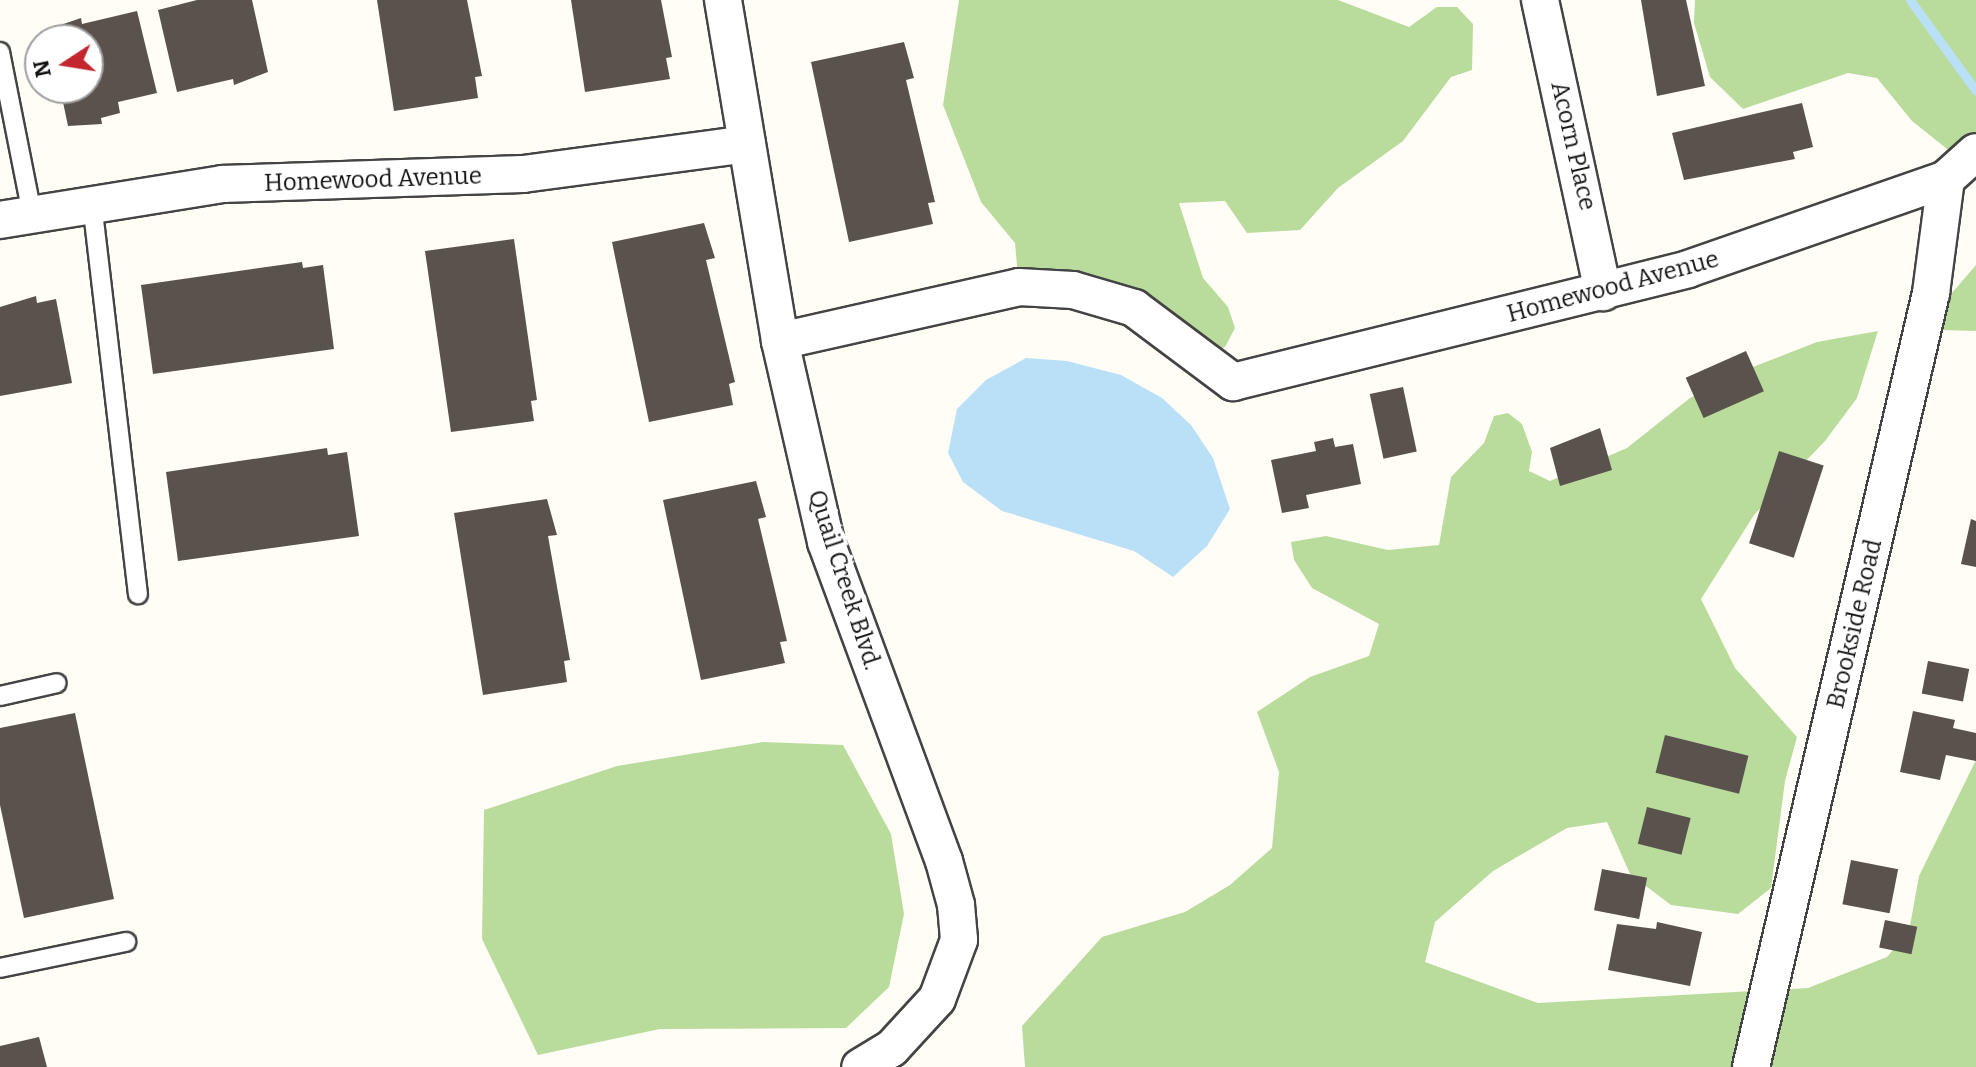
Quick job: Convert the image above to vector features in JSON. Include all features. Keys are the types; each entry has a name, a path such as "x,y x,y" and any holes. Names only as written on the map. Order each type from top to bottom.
{"street":[{"name":"Quail Creek Blvd.","path":"723,0 780,341 826,542 944,861 956,905 959,940 937,999 892,1048 860,1067"},
{"name":"Acorn Place","path":"1540,0 1603,292"},
{"name":"Homewood Avenue","path":"16,217 222,184 523,174 747,144"},
{"name":"Homewood Avenue","path":"780,341 1019,287 1073,290 1134,308 1233,382 1603,292 1837,221 1963,164"},
{"name":"Brookside Road","path":"1751,1067 1963,164"}],"lane":[{"path":"0,52 16,217"},
{"path":"92,203 138,594"},
{"path":"0,696 57,683"},
{"path":"0,968 126,942"}],"green space":[{"path":"959,0 1338,0 1409,27 1437,7 1457,7 1473,24 1472,70 1451,77 1403,141 1338,188 1300,230 1247,233 1225,201 1179,203 1203,278 1228,307 1235,328 1225,347 1201,358 1134,308 1019,287 1015,243 981,202 943,105"},
{"path":"1695,0 1976,0 1976,172 1912,121 1877,78 1848,73 1743,109 1710,77 1694,23"},
{"path":"1976,265 1976,331 1941,330 1945,301"},
{"path":"1878,331 1857,398 1825,441 1754,515 1701,599 1735,668 1797,737 1785,781 1771,888 1738,914 1671,905 1630,874 1607,822 1567,828 1493,871 1435,922 1425,962 1538,1003 1808,988 1887,957 1909,931 1919,876 1976,760 1976,1067 1025,1067 1022,1026 1102,937 1185,912 1230,885 1272,848 1279,772 1257,712 1310,677 1369,656 1379,624 1312,588 1294,560 1291,542 1326,536 1388,550 1439,545 1451,477 1484,443 1494,416 1508,413 1522,424 1532,452 1529,471 1550,481 1627,448 1690,398 1745,370 1817,342"},
{"path":"763,742 843,745 891,834 904,914 889,987 846,1028 660,1029 538,1055 482,939 484,810 617,766"}],"water":[{"path":"1026,358 1067,361 1121,375 1162,398 1191,425 1213,458 1230,509 1207,546 1173,577 1134,551 1002,511 963,482 948,453 957,409 986,380"}],"building":[{"path":"197,0 252,0 268,72 234,85 233,79 177,92 158,10"},
{"path":"377,0 467,0 482,76 475,77 478,98 394,111"},
{"path":"571,0 661,0 672,57 666,58 670,79 585,92"},
{"path":"1641,0 1686,0 1705,86 1657,96"},
{"path":"137,11 157,93 118,102 120,113 101,118 102,124 68,126 63,104 104,104 104,24 82,24"},
{"path":"81,18 82,24 64,24"},
{"path":"904,42 914,78 906,80 935,202 928,203 933,224 849,242 811,62"},
{"path":"1802,103 1813,147 1793,152 1795,159 1684,180 1672,133"},
{"path":"704,223 715,258 706,260 735,382 729,384 733,405 649,422 612,242"},
{"path":"514,239 537,400 531,401 534,421 451,432 425,251"},
{"path":"302,262 303,268 323,265 334,349 153,374 141,285"},
{"path":"36,296 37,303 56,299 72,383 0,396 0,307"},
{"path":"1746,351 1764,391 1704,418 1686,378"},
{"path":"1403,387 1417,452 1383,459 1370,394"},
{"path":"1600,428 1612,470 1560,486 1550,448"},
{"path":"1333,438 1335,447 1353,444 1361,484 1306,495 1309,508 1282,513 1271,460 1316,451 1314,442"},
{"path":"327,448 328,455 347,452 359,536 178,561 166,472"},
{"path":"1779,451 1824,466 1794,558 1749,543"},
{"path":"756,481 766,517 758,519 787,641 780,642 785,663 701,680 663,500"},
{"path":"547,499 557,535 548,536 570,660 564,661 567,682 483,695 454,513"},
{"path":"1971,519 1976,521 1976,567 1961,564"},
{"path":"1928,661 1969,669 1963,701 1922,693"},
{"path":"1913,711 1955,720 1953,728 1976,733 1976,761 1946,755 1940,780 1900,772"},
{"path":"75,713 114,899 24,918 0,805 0,728"},
{"path":"1665,735 1748,756 1739,794 1656,773"},
{"path":"1647,807 1691,818 1681,855 1638,844"},
{"path":"1851,860 1898,869 1890,913 1842,904"},
{"path":"1602,869 1647,878 1639,919 1594,910"},
{"path":"1885,920 1917,927 1911,954 1879,947"},
{"path":"1657,922 1702,932 1690,986 1608,970 1617,924 1656,929"},
{"path":"39,1037 47,1067 0,1067 0,1046"}],"waterway":[{"path":"1910,0 1976,91"}]}
